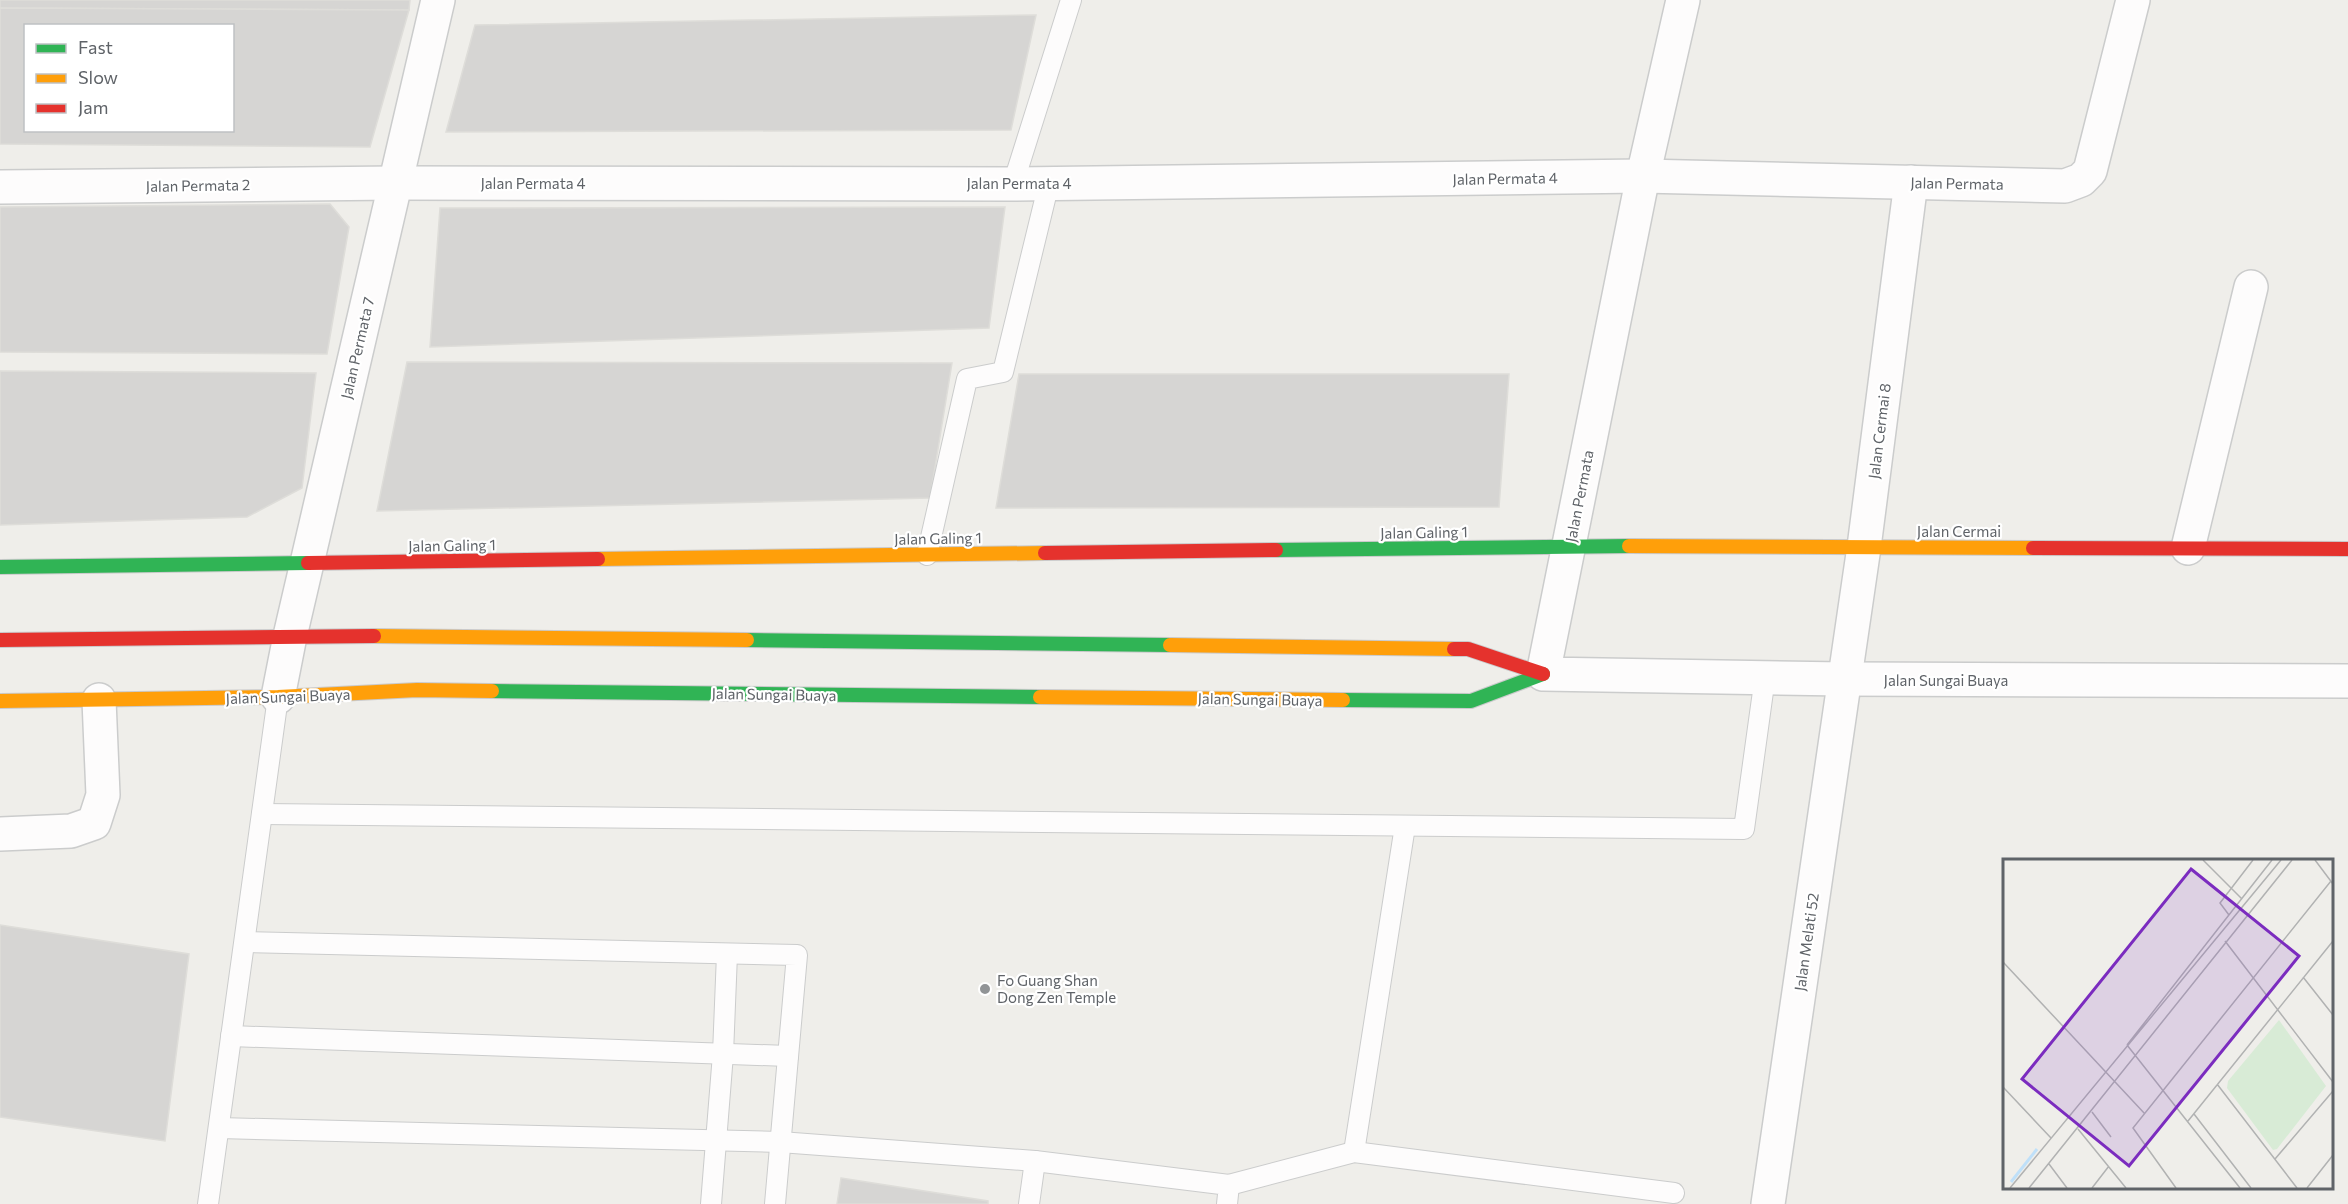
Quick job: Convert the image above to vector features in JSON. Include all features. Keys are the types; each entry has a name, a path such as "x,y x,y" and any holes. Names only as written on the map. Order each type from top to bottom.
{"street":[{"name":"Jalan Permata 7","path":"278,697 290,636 438,0"},
{"name":"Jalan Permata","path":"1543,674 1643,176 1683,0"},
{"name":"Jalan Permata","path":"1643,176 2066,186 2081,180 2091,171 2133,0"},
{"name":"Jalan Permata 4","path":"396,183 1013,184 1643,176"},
{"name":"Jalan Cermai 8","path":"1844,679 1864,547 1911,182"},
{"name":"Jalan Permata 2","path":"0,187 396,183"},
{"path":"2188,548 2251,287"},
{"name":"Jalan Cermai","path":"1569,546 2348,549"},
{"name":"Jalan Galing 1","path":"307,564 1569,546"},
{"path":"0,567 307,564"},
{"name":"Jalan Sungai Buaya","path":"0,640 290,636 1468,650 1543,674 1844,679 2348,681"},
{"name":"Jalan Sungai Buaya","path":"0,701 278,697 417,690 1471,701 1543,674"},
{"name":"Jalan Melati 52","path":"1768,1204 1844,679"},
{"path":"0,834 71,831 94,823 103,795 99,699"}],"lane":[{"path":"1013,184 1071,0"},
{"path":"927,555 967,379 969,376 1003,372 1048,183"},
{"path":"262,814 1744,830 1765,677"},
{"path":"208,1204 278,697"},
{"path":"1354,1152 1405,826"},
{"path":"244,942 797,955 775,1204"},
{"path":"711,1204 723,1054 727,954"},
{"path":"231,1036 788,1056"},
{"path":"219,1128 780,1142 1035,1161 1228,1194 1354,1152 1674,1193"},
{"path":"1029,1204 1035,1161"}],"building":[{"path":"0,0 410,0 409,10 0,8"},
{"path":"0,8 409,10 370,147 0,144"},
{"path":"1036,15 1011,130 446,132 475,25"},
{"path":"330,204 349,227 327,354 0,352 0,207"},
{"path":"1005,207 989,328 430,347 440,208"},
{"path":"407,362 952,363 930,498 377,511"},
{"path":"0,371 316,373 302,488 247,517 0,525"},
{"path":"1019,374 1509,374 1499,507 996,508"},
{"path":"0,925 189,954 165,1141 0,1117"},
{"path":"841,1178 988,1201 988,1204 837,1204"}],"traffic: fast":[{"path":"1276,550 1629,546"},
{"path":"0,567 308,563"},
{"path":"747,640 1170,645"},
{"path":"1343,700 1471,701 1543,674"},
{"path":"492,691 1040,697"}],"traffic: slow":[{"path":"1629,546 2033,548"},
{"path":"598,559 1045,553"},
{"path":"374,636 747,640"},
{"path":"1170,645 1454,649"},
{"path":"0,701 278,697 417,690 492,691"},
{"path":"1040,697 1343,700"}],"traffic: jam":[{"path":"2033,548 2348,549"},
{"path":"1045,553 1276,550"},
{"path":"308,563 598,559"},
{"path":"0,640 374,636"},
{"path":"1454,649 1468,649 1543,674"}],"place":[{"name":"Fo Guang Shan Dong Zen Temple","path":"985,989"}]}
